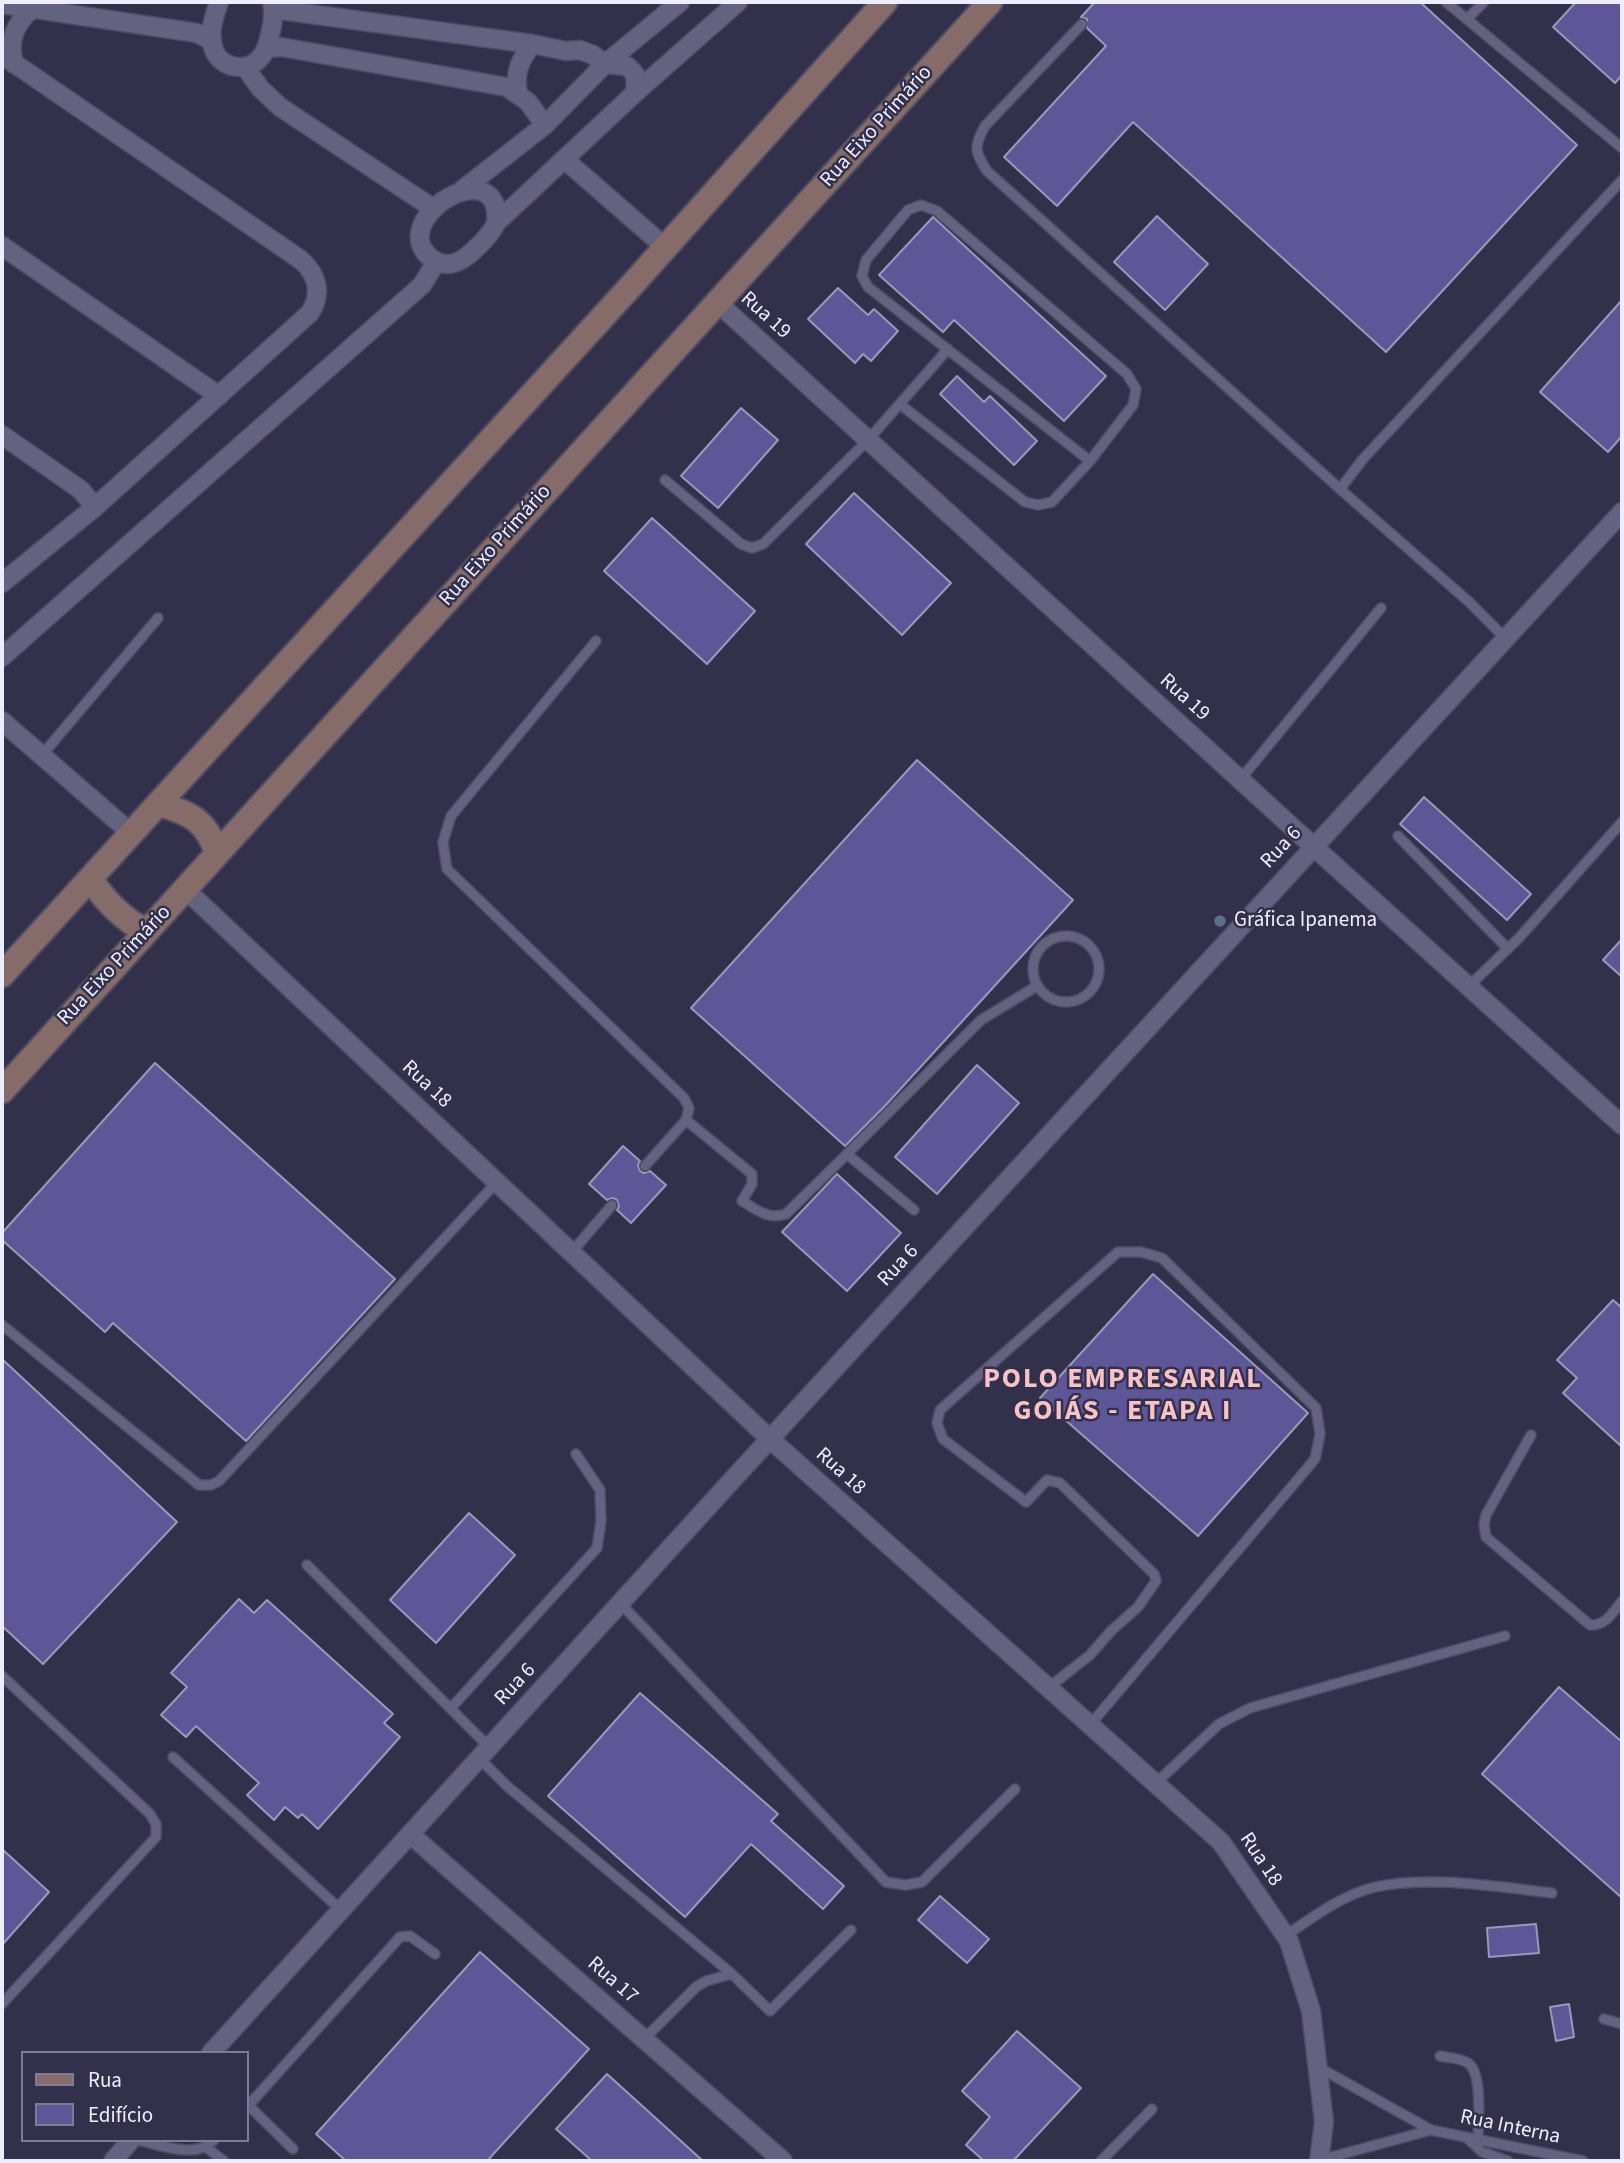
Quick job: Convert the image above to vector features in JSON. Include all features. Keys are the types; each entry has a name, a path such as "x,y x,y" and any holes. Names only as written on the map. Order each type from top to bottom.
{"street":[{"path":"219,2 212,20 212,41 219,58 227,64 245,67 261,57 266,48 272,29 273,5 566,51 580,50 599,58 605,65"},
{"path":"462,190 472,189 489,196 497,213 496,223 493,231 463,259 455,263 436,262 422,249 419,240 424,221 434,209 545,125 605,65 680,2"},
{"path":"496,223 636,92 738,2"},
{"path":"2,975 886,2"},
{"name":"Rua Eixo Primário","path":"2,1091 990,2"},
{"path":"2,4 197,33 212,41"},
{"path":"2,583 95,507 310,313 318,290 313,274 302,260 8,60 12,54 13,34 17,24 32,9"},
{"path":"518,93 518,68 521,59 533,44"},
{"path":"266,48 281,47 507,87 518,93 538,112 545,125"},
{"path":"605,65 627,66 635,74 636,92"},
{"path":"245,67 260,88 280,107 434,209"},
{"path":"564,159 664,247"},
{"path":"2,246 219,396"},
{"path":"2,657 422,285 436,262"},
{"name":"Rua 19","path":"718,303 1314,848 1622,1125"},
{"path":"2,435 82,490 95,507"},
{"name":"Rua 6","path":"213,2051 770,1439 1622,512"},
{"path":"2,720 131,833"},
{"path":"159,804 188,813 211,833 217,853"},
{"path":"90,879 115,910 146,931"},
{"name":"Rua 18","path":"186,890 770,1439 1221,1842 1289,1941 1311,2011 1324,2122 1320,2160"},
{"name":"Rua 17","path":"410,1834 783,2161"},
{"path":"113,2161 129,2142"}],"lane":[{"path":"1446,2 1622,148"},
{"path":"1467,19 1484,2"},
{"path":"1083,24 985,126 977,141 977,155 987,171 1468,601 1507,639"},
{"path":"1340,489 1363,459 1622,180"},
{"path":"901,405 1025,502 1038,505 1052,502 1090,461 1133,405 1136,388 1127,374 937,211 921,205 908,210 866,260 862,276 868,287 1090,461"},
{"path":"666,480 741,544 752,548 763,544 868,440 948,349"},
{"path":"1240,780 1381,608"},
{"path":"41,755 158,618"},
{"path":"596,641 451,816 443,842 447,869 684,1098 689,1108 686,1119 645,1166"},
{"path":"1469,986 1508,949 1622,821"},
{"path":"1398,836 1508,949"},
{"path":"1070,936 1080,939 1095,953 1099,963 1097,983 1083,998 1062,1002 1044,994 1037,986 1034,976 1036,956 1050,941 1070,936"},
{"path":"686,1119 752,1174 752,1184 742,1201 765,1215 776,1217 786,1214 981,1020 1037,986"},
{"path":"847,1154 914,1210"},
{"path":"2,1325 199,1485 211,1485 219,1481 496,1183"},
{"path":"571,1253 612,1205"},
{"path":"1048,1688 1090,1655 1138,1607 1156,1581 1154,1574 1060,1483 1047,1480 1026,1502 943,1439 937,1423 940,1410 1118,1252 1141,1252 1162,1258 1317,1408 1320,1434 1315,1459 1090,1725"},
{"path":"1531,1436 1486,1515 1486,1537 1590,1625 1605,1621 1622,1601"},
{"path":"450,1708 597,1548 601,1521 600,1490 576,1454"},
{"path":"307,1565 450,1708 514,1792 732,1974 770,2011 850,1930"},
{"path":"621,1604 886,1882 905,1885 922,1882 1015,1789"},
{"path":"1156,1783 1219,1724 1250,1709 1505,1636"},
{"path":"2,1676 150,1814 156,1824 156,1837 2,2004"},
{"path":"173,1757 341,1910"},
{"path":"1284,1937 1336,1902 1375,1887 1419,1883 1478,1884 1552,1893"},
{"path":"293,2149 248,2106 400,1937 410,1936 435,1954"},
{"path":"644,2039 696,1987 706,1981 732,1974"},
{"path":"1604,2020 1622,2024"},
{"path":"1440,2056 1465,2061 1471,2065 1477,2079 1478,2140"},
{"name":"Rua Interna","path":"1318,2067 1431,2130 1583,2161"},
{"path":"1101,2161 1152,2109"},
{"name":"Rua Interna","path":"1320,2160 1431,2130"},
{"path":"1466,2137 1482,2152 1508,2161"},
{"path":"146,2142 188,2151 211,2144 224,2161"}],"building":[{"path":"1095,2 1420,2 1577,145 1386,352 1133,122 1057,206 1004,157 1106,46 1087,28 1087,19 1081,17"},
{"path":"1576,2 1622,2 1622,75 1615,83 1553,27"},
{"path":"1157,216 1208,264 1165,310 1114,262"},
{"path":"933,217 1106,376 1064,421 954,320 943,332 879,275"},
{"path":"838,288 868,315 874,309 898,331 871,361 863,354 855,363 808,319"},
{"path":"1622,300 1622,436 1608,452 1540,392"},
{"path":"957,376 984,402 990,396 1037,441 1014,465 940,394"},
{"path":"741,408 778,440 718,508 681,476"},
{"path":"854,493 951,583 902,635 806,544"},
{"path":"652,518 755,611 707,664 604,571"},
{"path":"917,760 1073,900 845,1146 691,1008"},
{"path":"1424,797 1531,894 1507,920 1400,824"},
{"path":"1622,939 1622,977 1603,960"},
{"path":"155,1063 395,1279 246,1441 113,1323 105,1332 2,1240 2,1233"},
{"path":"977,1065 1019,1103 937,1194 895,1157"},
{"path":"623,1146 640,1161 640,1171 650,1171 666,1185 631,1223 617,1210 617,1200 607,1200 589,1184"},
{"path":"837,1174 901,1233 847,1291 782,1232"},
{"path":"1153,1274 1308,1413 1198,1536 1040,1398"},
{"path":"1613,1300 1622,1308 1622,1447 1563,1393 1577,1378 1557,1360"},
{"path":"2,1359 177,1522 43,1664 2,1626"},
{"path":"469,1513 515,1555 436,1643 390,1600"},
{"path":"239,1599 254,1613 267,1600 393,1714 384,1723 400,1737 318,1829 302,1814 298,1818 285,1807 274,1820 247,1795 259,1783 196,1726 186,1737 161,1715 187,1687 171,1673"},
{"path":"1559,1687 1622,1742 1622,1898 1482,1774"},
{"path":"640,1693 778,1814 771,1821 844,1886 823,1909 751,1844 685,1917 548,1796"},
{"path":"2,1849 49,1892 2,1945"},
{"path":"940,1896 989,1939 967,1963 918,1920"},
{"path":"1536,1924 1539,1953 1489,1957 1487,1928"},
{"path":"480,1952 589,2049 487,2161 346,2161 316,2134"},
{"path":"1569,2004 1574,2037 1556,2041 1550,2007"},
{"path":"1017,2031 1081,2088 1013,2161 984,2161 966,2145 990,2117 962,2091"},
{"path":"607,2074 703,2161 592,2161 556,2129"}],"place":[{"name":"Gráfica Ipanema","path":"1220,921"}],"district":[{"name":"POLO EMPRESARIAL GOIÁS - ETAPA I","path":"1123,1397"}]}
